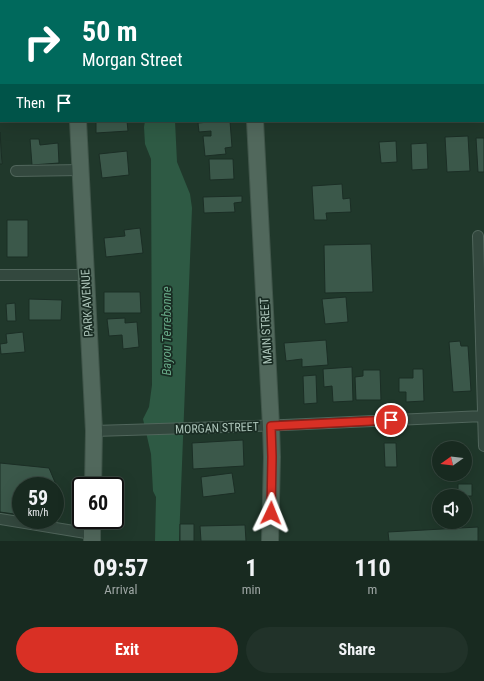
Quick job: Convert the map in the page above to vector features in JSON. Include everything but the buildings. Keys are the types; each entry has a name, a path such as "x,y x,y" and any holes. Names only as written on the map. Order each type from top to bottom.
{"main road":[{"name":"PARK AVENUE","path":"78,122 94,431 93,477"},
{"name":"MAIN STREET","path":"255,122 271,426 272,457 270,541"}],"street":[{"path":"16,170 81,170"},
{"path":"478,236 484,446"},
{"path":"0,275 86,275"},
{"name":"MORGAN STREET","path":"94,431 271,426 483,416"},
{"path":"0,519 92,532"}],"water":[{"name":"Bayou Terrebonne","path":"145,122 175,122 177,162 190,194 192,208 179,541 155,541 156,497 153,491 151,454 143,419 149,407 152,385 151,159 145,144"}],"route":[{"path":"271,513 271,426 391,420"}]}
